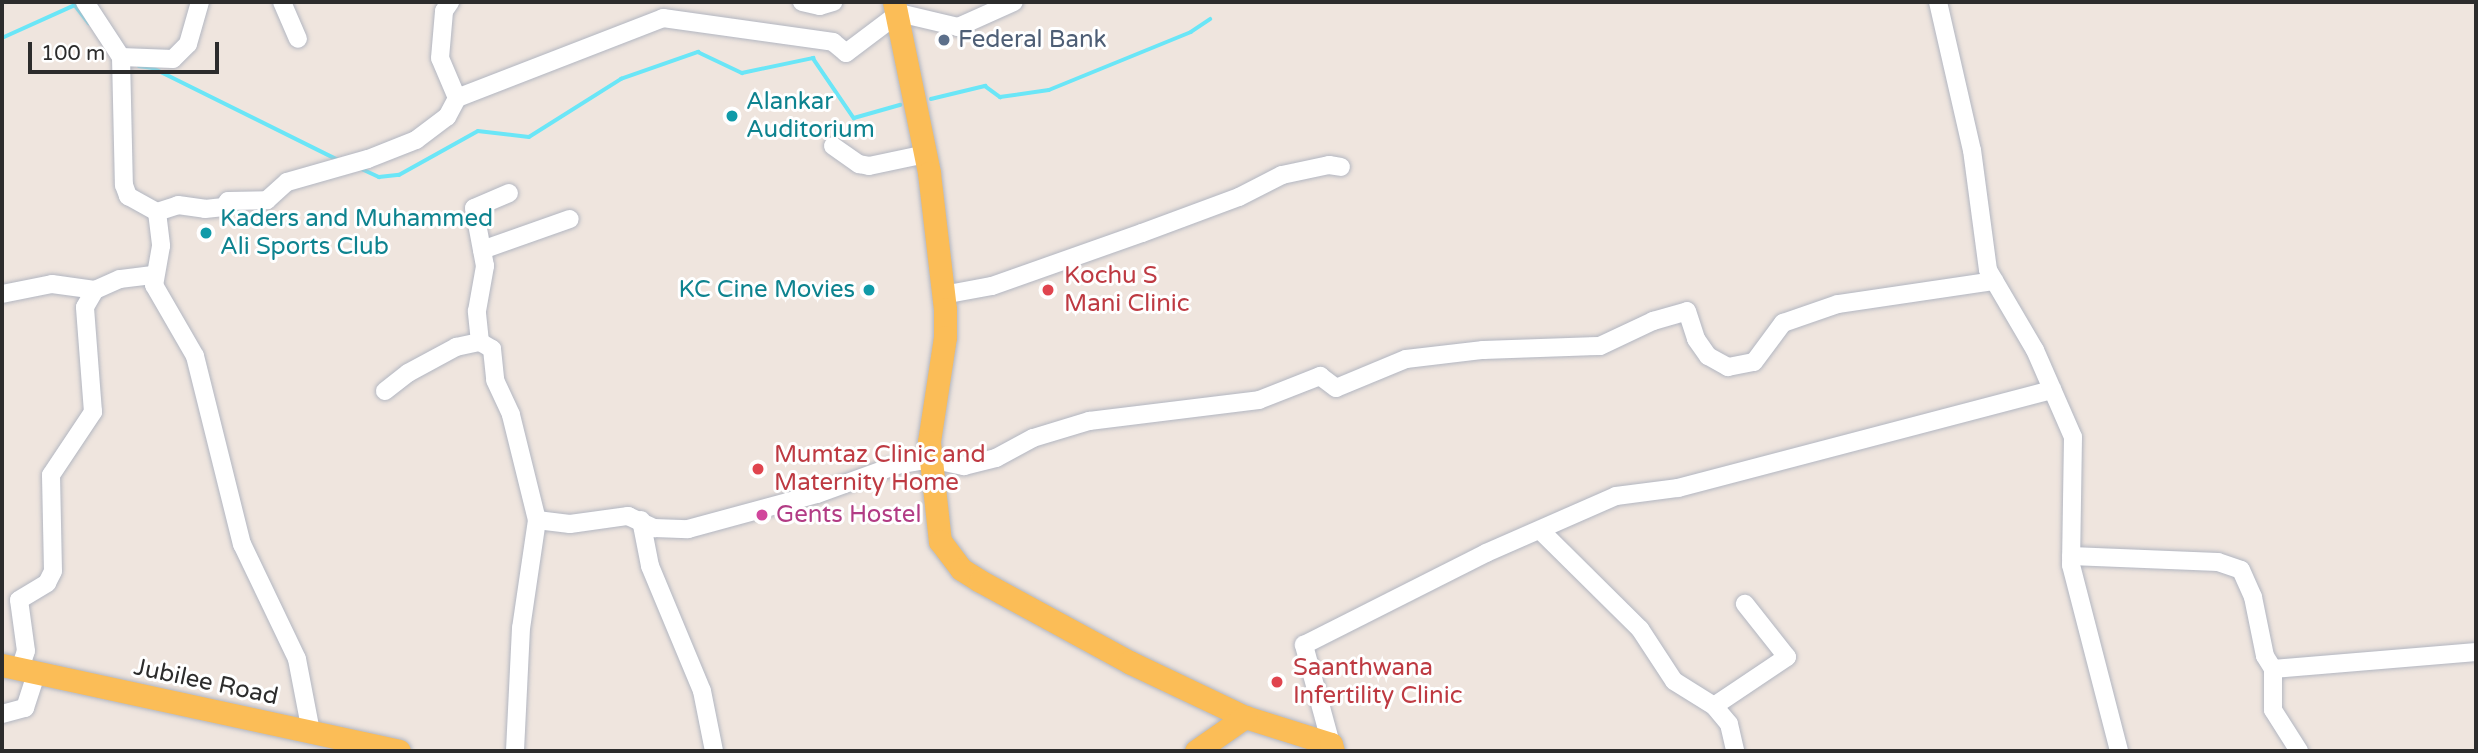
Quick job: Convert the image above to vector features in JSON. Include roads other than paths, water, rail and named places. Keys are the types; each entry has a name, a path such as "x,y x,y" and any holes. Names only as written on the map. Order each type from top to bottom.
{"main road":[{"path":"897,7 926,154 943,295 945,337 930,416 930,459 940,541 961,569 1129,662 1245,717 1332,748"},
{"name":"Jubilee Road","path":"20,669 311,732 369,748 400,751"},
{"path":"1196,751 1245,717"}],"street":[{"path":"85,2 121,57 124,185 128,196 157,212 178,205 205,209 224,207 228,201 267,200 287,182 332,173 416,139 447,117 457,98 663,18 834,42 846,53 897,7 958,27 1014,2"},
{"path":"121,57 173,59 188,44 200,2"},
{"path":"282,2 298,39"},
{"path":"450,2 444,11 440,58 457,98"},
{"path":"802,2 820,6 833,2"},
{"path":"1938,2 1972,150 1979,226 1994,281 2035,350 2073,438 2071,556 2119,751"},
{"path":"833,146 859,164 869,166 926,154"},
{"path":"943,295 992,286 1239,197 1282,175 1329,165 1341,167"},
{"path":"480,342 477,311 484,282 482,250 474,208 509,193"},
{"path":"157,212 161,246 154,285 195,356 242,544 297,659 311,732"},
{"path":"482,250 570,219"},
{"path":"2,294 52,284 95,290 120,279 154,275"},
{"path":"537,520 570,524 628,516 674,531 709,525 930,459 964,466 996,458 1033,438 1089,421 1259,400 1320,376 1336,388 1406,359 1483,350 1600,346 1653,321 1688,312 1696,339 1708,356 1728,367 1754,362 1783,323 1838,304 1994,281"},
{"path":"2,714 24,708 20,669 26,651 19,600 47,583 52,571 51,475 93,412 85,307 95,290"},
{"path":"385,391 408,373 456,347 480,342 492,349 495,380 511,415 537,520 521,628 515,751"},
{"path":"1332,748 1304,645 1486,553 1542,532 1616,496 1678,488 2052,390"},
{"path":"641,520 650,566 702,691 714,751"},
{"path":"1542,532 1640,629 1674,681 1714,706 1729,724 1735,751"},
{"path":"2071,556 2218,562 2241,570 2253,597 2265,656 2273,669 2273,710 2299,751"},
{"path":"1714,706 1787,657 1745,604"},
{"path":"2273,669 2476,652"}],"waterway":[{"path":"2,38 75,5 89,23"},
{"path":"931,99 985,86 1000,97 1049,90 1191,32 1210,19"},
{"path":"362,169 379,177 399,175 478,131 529,137 621,79 698,52 742,73 813,58 854,118 900,105"},
{"path":"139,66 153,68 340,161"}],"place":[{"name":"Federal Bank","path":"944,40"},
{"name":"Alankar Auditorium","path":"732,116"},
{"name":"Kaders and Muhammed Ali Sports Club","path":"206,233"},
{"name":"KC Cine Movies","path":"869,290"},
{"name":"Kochu S Mani Clinic","path":"1048,290"},
{"name":"Mumtaz Clinic and Maternity Home","path":"758,469"},
{"name":"Gents Hostel","path":"762,515"},
{"name":"Saanthwana Infertility Clinic","path":"1277,682"}]}
